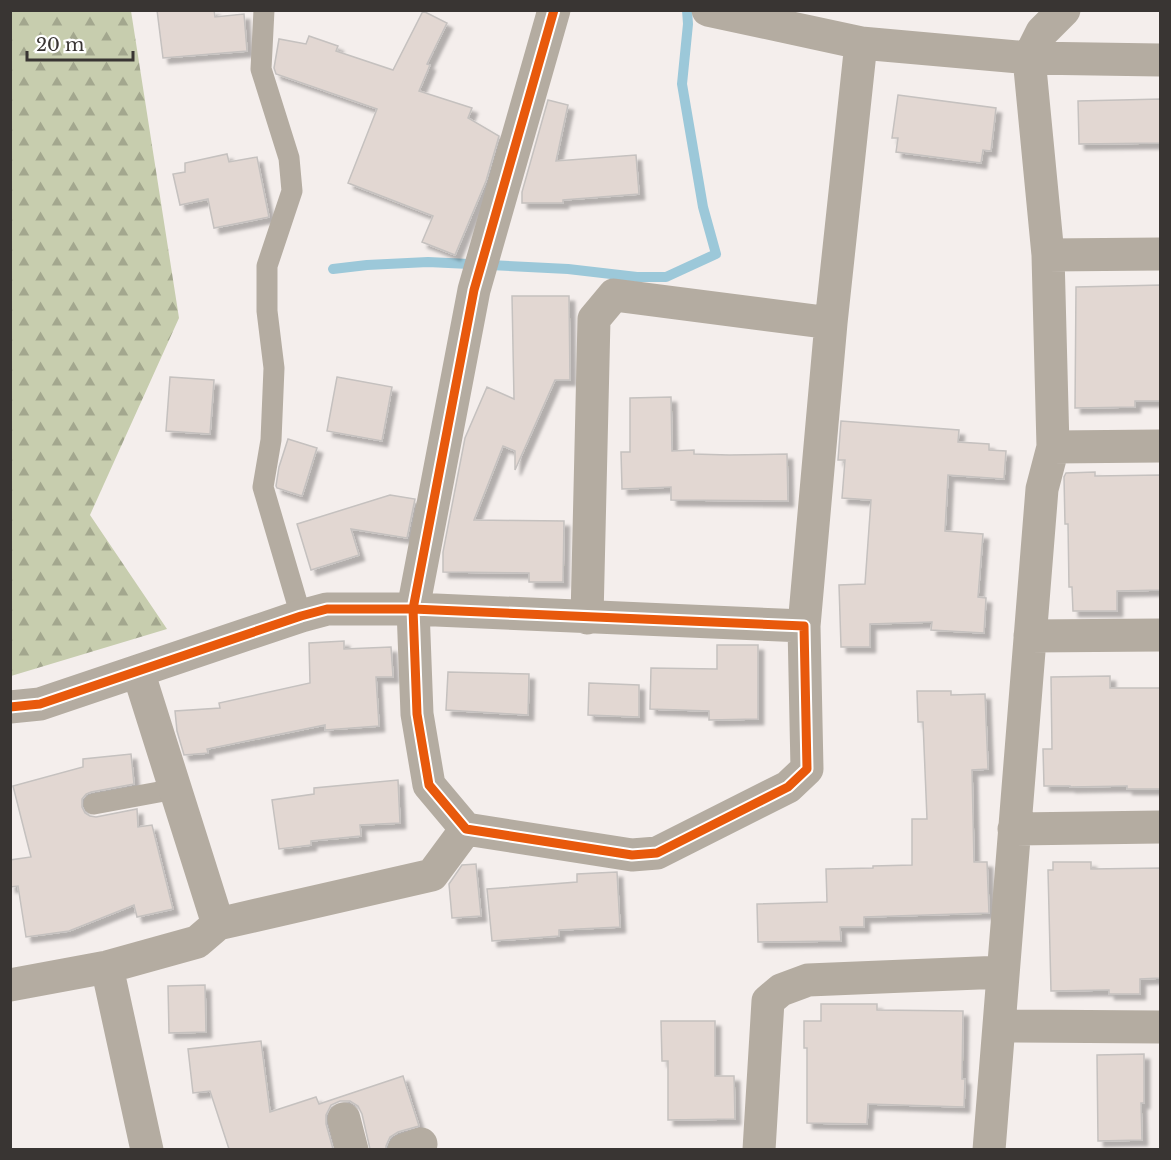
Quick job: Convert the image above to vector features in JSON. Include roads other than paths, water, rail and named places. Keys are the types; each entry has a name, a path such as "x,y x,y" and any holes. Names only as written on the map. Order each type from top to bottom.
{"street":[{"path":"554,10 474,290 413,609 417,714 429,785 466,829 632,855 657,853 788,787 807,769 804,626 831,323 861,43"},
{"path":"988,1149 1042,489 1053,447 1048,255 1029,58 1042,32 1064,10"},
{"path":"718,12 861,43 1029,58 1161,60"},
{"path":"1048,255 1161,254"},
{"path":"587,618 594,319 614,295 831,323"},
{"path":"1053,447 1161,446"},
{"path":"10,707 40,704 327,609 413,609 804,626"},
{"path":"1030,636 1161,635"},
{"path":"138,671 218,924"},
{"path":"1014,829 1161,827"},
{"path":"10,985 107,967 197,942 218,924 432,875 466,829"},
{"path":"107,967 147,1149"},
{"path":"759,1149 768,1001 781,990 808,980 1003,972"},
{"path":"999,1026 1161,1027"}],"lane":[{"path":"264,10 261,69 289,158 292,191 267,266 267,312 274,368 271,440 264,487 301,616"},
{"path":"94,804 175,789"}],"waterway":[{"path":"333,269 428,262 568,269 637,277 666,277 716,254 703,207 682,84 688,24 687,10"}]}
